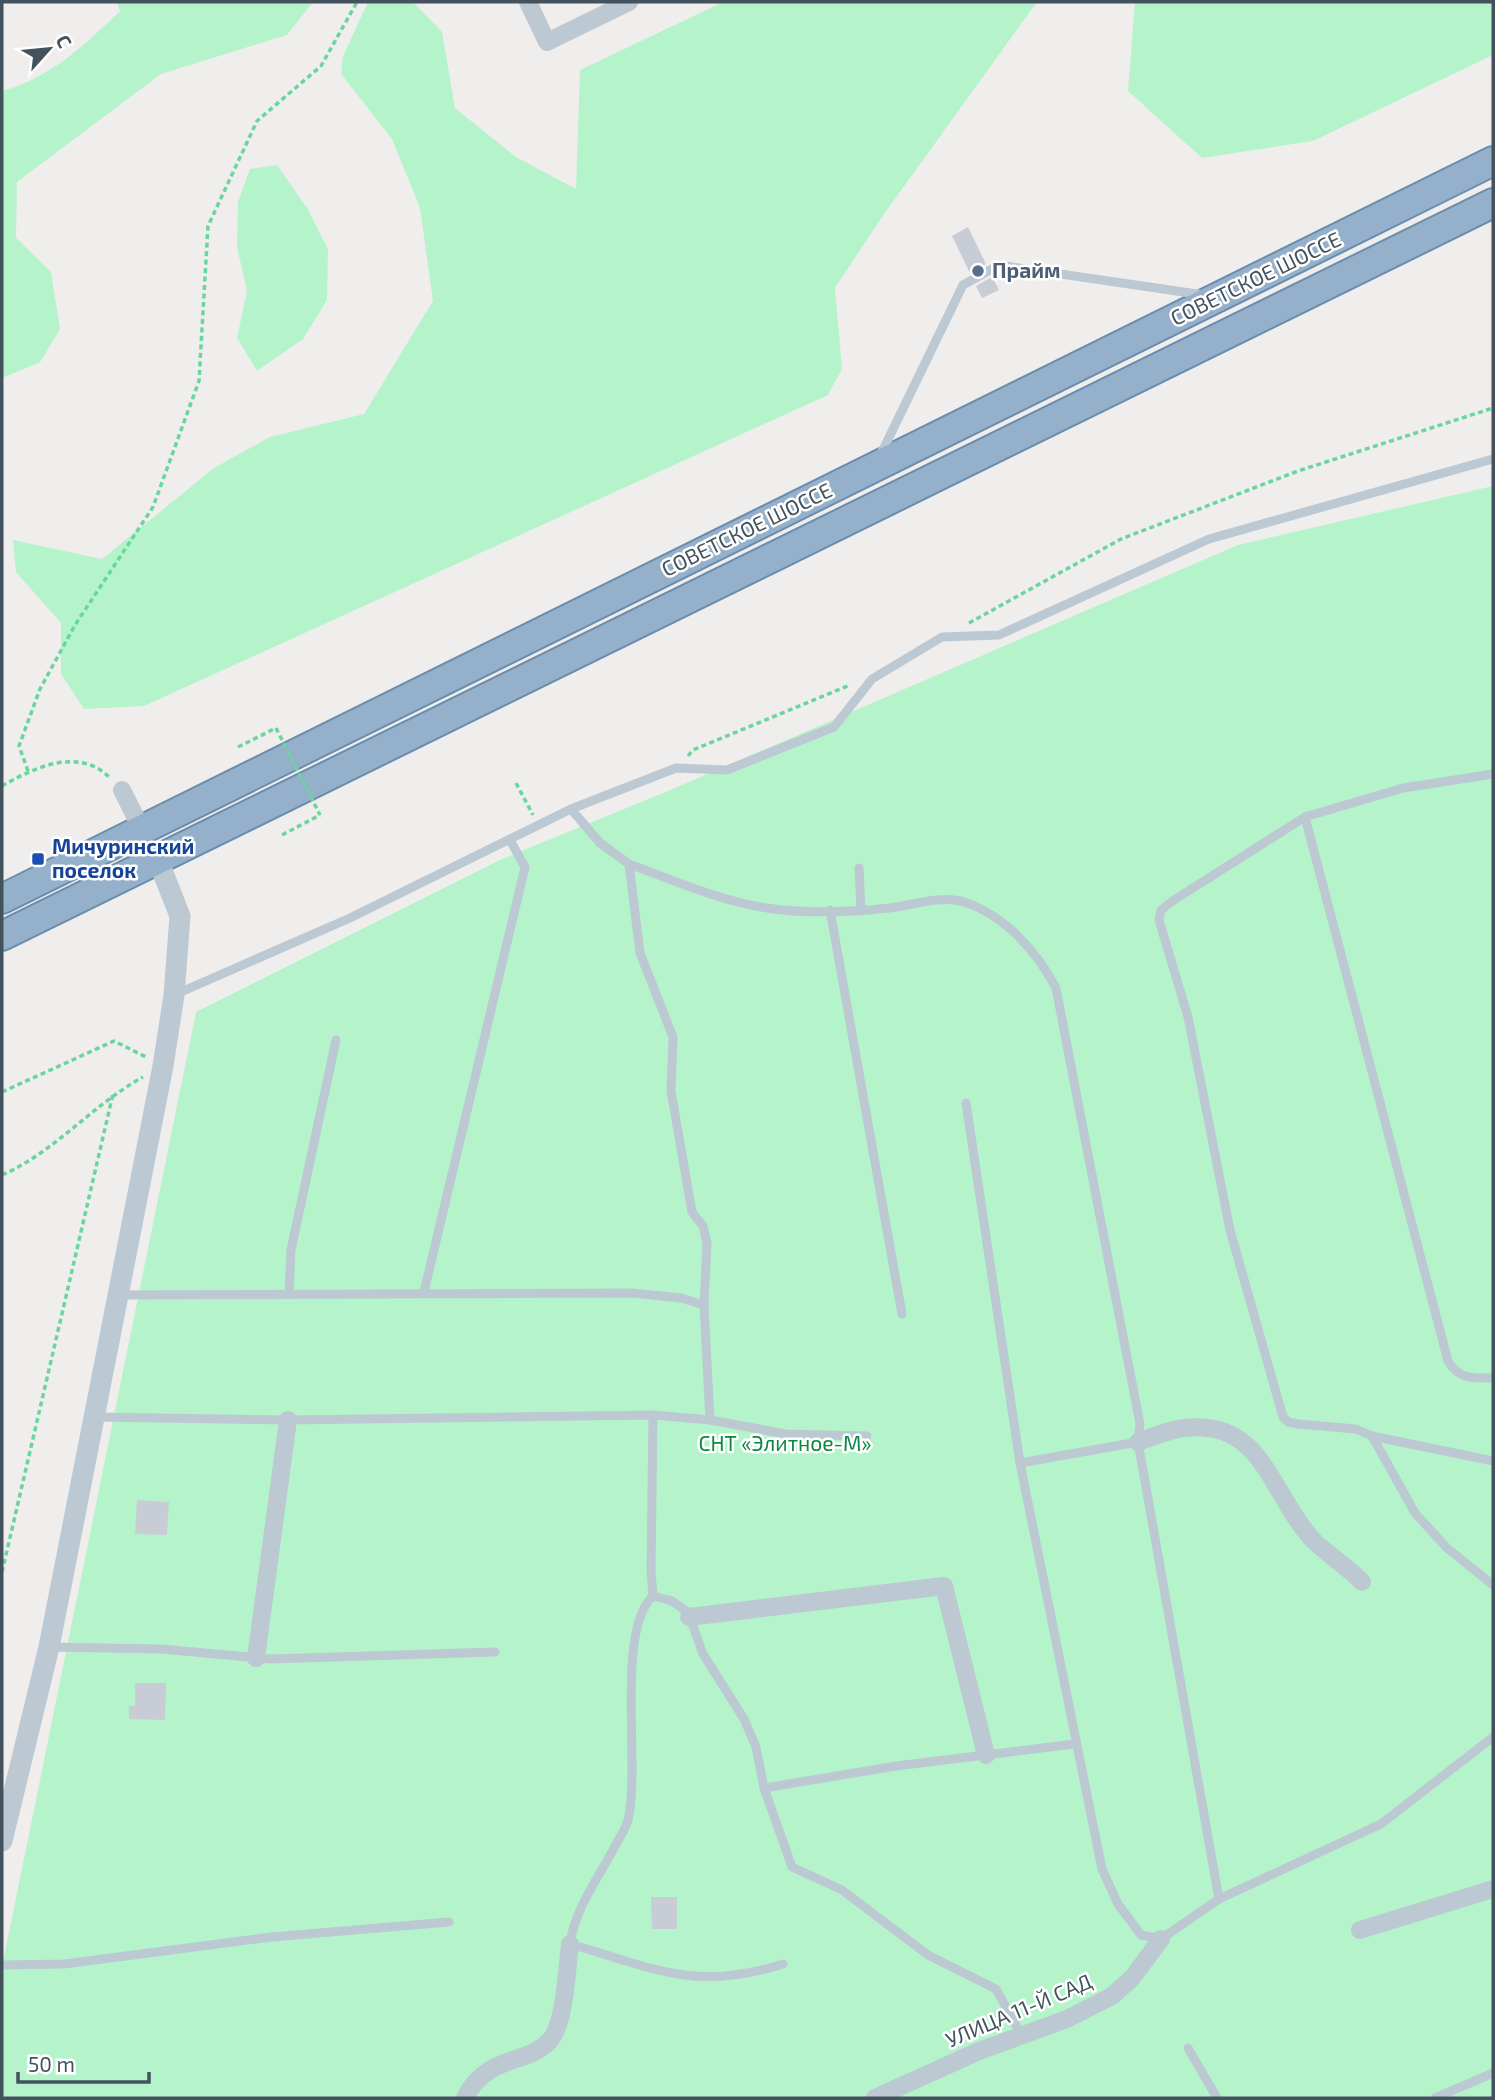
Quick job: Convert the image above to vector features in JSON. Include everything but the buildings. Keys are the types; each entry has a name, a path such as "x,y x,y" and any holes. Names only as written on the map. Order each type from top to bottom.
{"highway":[{"name":"СОВЕТСКОЕ ШОССЕ","path":"2,899 1493,161"},
{"name":"СОВЕТСКОЕ ШОССЕ","path":"2,936 1493,204"},
{"path":"142,830 158,860"}],"street":[{"path":"528,2 547,42 629,2"},
{"path":"122,790 142,830"},
{"path":"2,1841 49,1647 163,1066 174,996 180,916 158,860"},
{"path":"256,1658 288,1420"},
{"path":"1138,1442 1181,1428 1205,1426 1234,1434 1251,1446 1313,1540 1362,1583"},
{"path":"690,1617 944,1586 986,1755"},
{"path":"1360,1930 1493,1889"},
{"name":"УЛИЦА 11-Й САД","path":"875,2098 1112,1997 1132,1978 1161,1938"},
{"path":"465,2098 486,2071 544,2046 552,2038 559,2023 570,1944"}],"lane":[{"path":"874,467 963,285 999,265 1220,297"},
{"path":"174,996 350,918 571,809 676,768 727,770 834,727 872,679 942,637 999,635 1209,540 1493,459"},
{"path":"1493,774 1403,788 1305,817 1161,910 1158,920 1188,1017 1230,1230 1283,1417 1289,1422 1356,1429 1372,1436 1493,1461"},
{"path":"571,809 600,844 629,864 703,891 767,908 861,911 944,900 964,902 1022,939 1050,977 1056,988 1140,1424 1138,1442 1219,1899"},
{"path":"1305,817 1448,1361 1454,1371 1465,1378 1493,1378"},
{"path":"424,1292 526,867 510,839"},
{"path":"629,864 640,953 673,1037 671,1091 692,1212 703,1226 707,1243 704,1305 710,1420"},
{"path":"859,868 861,911"},
{"path":"830,910 902,1314"},
{"path":"289,1294 291,1250 336,1040"},
{"path":"966,1103 1020,1463 1074,1744 1102,1869 1118,1904 1141,1935 1161,1938 1219,1899 1381,1824 1493,1737"},
{"path":"118,1295 632,1293 681,1298 704,1305"},
{"path":"94,1417 288,1420 653,1415 710,1420 786,1434 867,1436"},
{"path":"653,1415 650,1571 653,1596"},
{"path":"1372,1436 1415,1513 1447,1548 1493,1585"},
{"path":"1020,1463 1138,1442"},
{"path":"653,1596 672,1601 690,1617 703,1654 744,1719 756,1747 764,1788 792,1867 842,1890 928,1955 996,1989 1021,2034"},
{"path":"653,1596 645,1604 639,1619 634,1653 628,1821 599,1880 578,1910 570,1944 680,1977 746,1976 783,1964"},
{"path":"49,1647 162,1648 256,1658 495,1652"},
{"path":"764,1788 896,1766 1074,1744"},
{"path":"2,1965 64,1964 272,1937 449,1922"},
{"path":"1188,2048 1217,2098"},
{"path":"1435,2098 1493,2074"}],"path":[{"path":"28,771 19,746 40,689 75,625 153,507 199,381 208,226 257,121 321,66 357,2"},
{"path":"942,637 1121,539 1298,471 1493,408"},
{"path":"676,768 693,750 840,688 872,679"},
{"path":"238,747 276,728 320,815 282,835"},
{"path":"2,786 28,771 62,760 100,767 122,790"},
{"path":"516,783 530,810"},
{"path":"2,1092 114,1041 163,1066"},
{"path":"2,1175 31,1163 113,1094 163,1066"},
{"path":"2,1572 113,1094"}],"green space":[{"path":"117,2 313,2 287,35 161,74 17,182 16,238 51,272 60,329 40,362 2,378 2,91 35,78 66,59 120,11"},
{"path":"368,2 413,2 442,32 455,108 516,157 576,189 580,70 723,2 1037,2 884,214 835,288 842,369 828,395 144,706 84,709 61,674 61,623 16,572 13,540 102,559 214,468 270,437 364,414 433,301 420,208 392,139 341,74 343,56"},
{"path":"1135,2 1493,2 1493,55 1313,141 1202,158 1128,91"},
{"path":"277,165 307,208 328,249 327,300 303,339 257,371 237,338 247,291 237,247 238,202 250,169"},
{"name":"СНТ «Элитное-М»","path":"1493,486 1493,2098 2,2098 2,1967 196,1012 502,859 668,791 1238,545"}],"place":[{"name":"Прайм","path":"978,271"},
{"name":"Мичуринский поселок","path":"38,859"}]}
